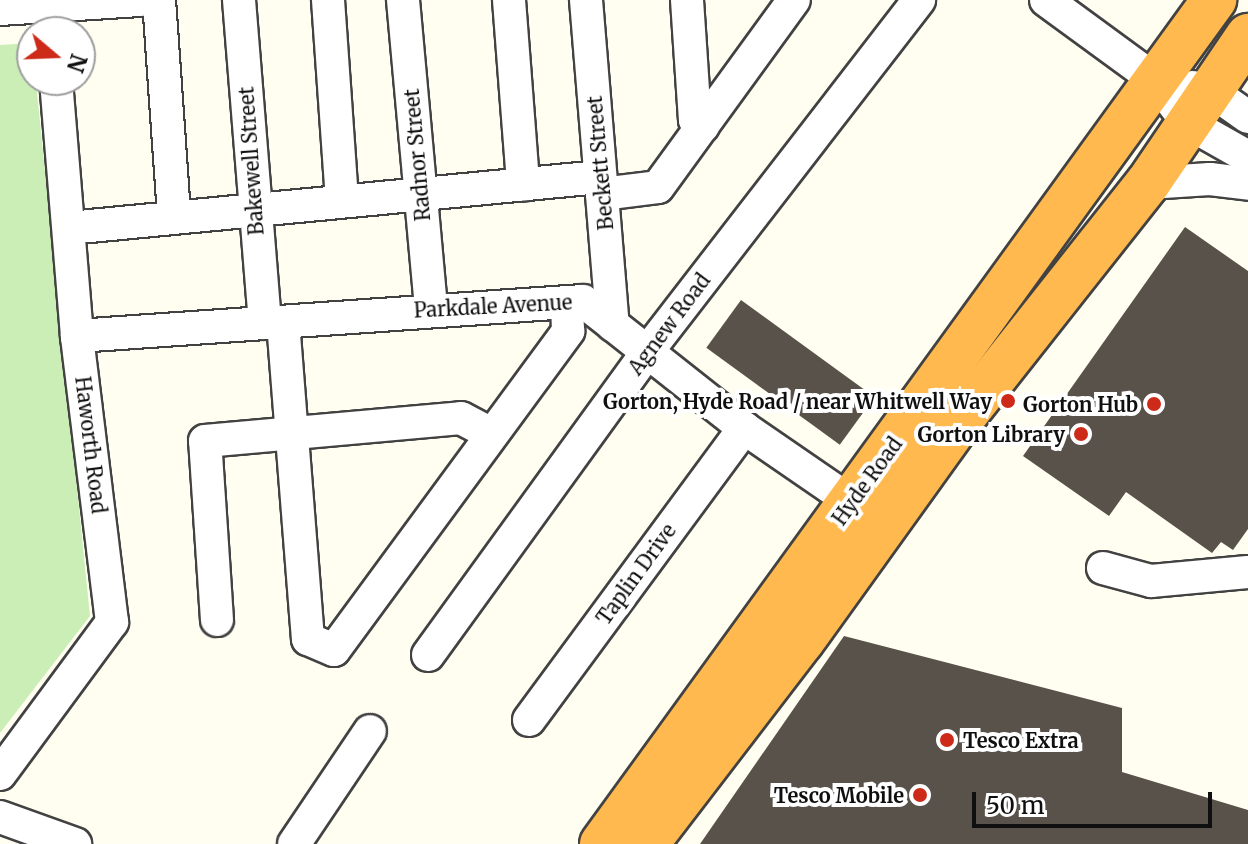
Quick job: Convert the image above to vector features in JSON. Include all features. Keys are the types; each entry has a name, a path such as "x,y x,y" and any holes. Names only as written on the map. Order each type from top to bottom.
{"highway":[{"name":"Hyde Road","path":"646,844 1154,79 1214,0"},
{"name":"Hyde Road","path":"602,844 868,513 1148,183 1248,36"}],"street":[{"path":"66,16 140,0"},
{"path":"159,0 174,217"},
{"name":"Bakewell Street","path":"239,0 255,209 291,432 308,639 334,650 491,434"},
{"path":"328,0 342,199"},
{"name":"Radnor Street","path":"403,0 431,309"},
{"path":"509,0 523,184"},
{"name":"Beckett Street","path":"586,0 613,325"},
{"path":"687,0 695,120 703,126"},
{"path":"69,228 342,199 523,184 658,187 794,0"},
{"name":"Agnew Road","path":"428,655 647,352 919,0"},
{"path":"1046,0 1154,79 1199,107 1248,157"},
{"path":"0,9 36,16"},
{"name":"Haworth Road","path":"0,774 112,622 77,336 57,96"},
{"path":"1199,107 1248,117"},
{"path":"1148,183 1210,179 1248,184"},
{"name":"Parkdale Avenue","path":"77,336 431,309 583,301 744,428 868,513"},
{"path":"217,620 205,441 461,418 491,434 568,331 567,302"},
{"name":"Taplin Drive","path":"529,720 744,428"},
{"path":"1103,568 1151,581 1248,572"},
{"path":"294,844 370,731"},
{"path":"0,817 75,844"}],"green space":[{"path":"16,44 16,96 37,96 90,616 0,733 0,45"}],"building":[{"name":"Gorton Hub","path":"1185,227 1248,271 1248,529 1233,550 1221,542 1212,553 1126,492 1109,516 1023,456"},
{"path":"741,300 874,397 840,445 706,348"},
{"name":"Tesco Extra","path":"844,636 1122,708 1122,772 1248,810 1248,844 700,844"}],"place":[{"name":"Gorton, Hyde Road / near Whitwell Way","path":"1008,401"},
{"name":"Gorton Hub","path":"1154,404"},
{"name":"Gorton Library","path":"1081,434"},
{"name":"Tesco Extra","path":"947,740"},
{"name":"Tesco Mobile","path":"920,795"}]}
